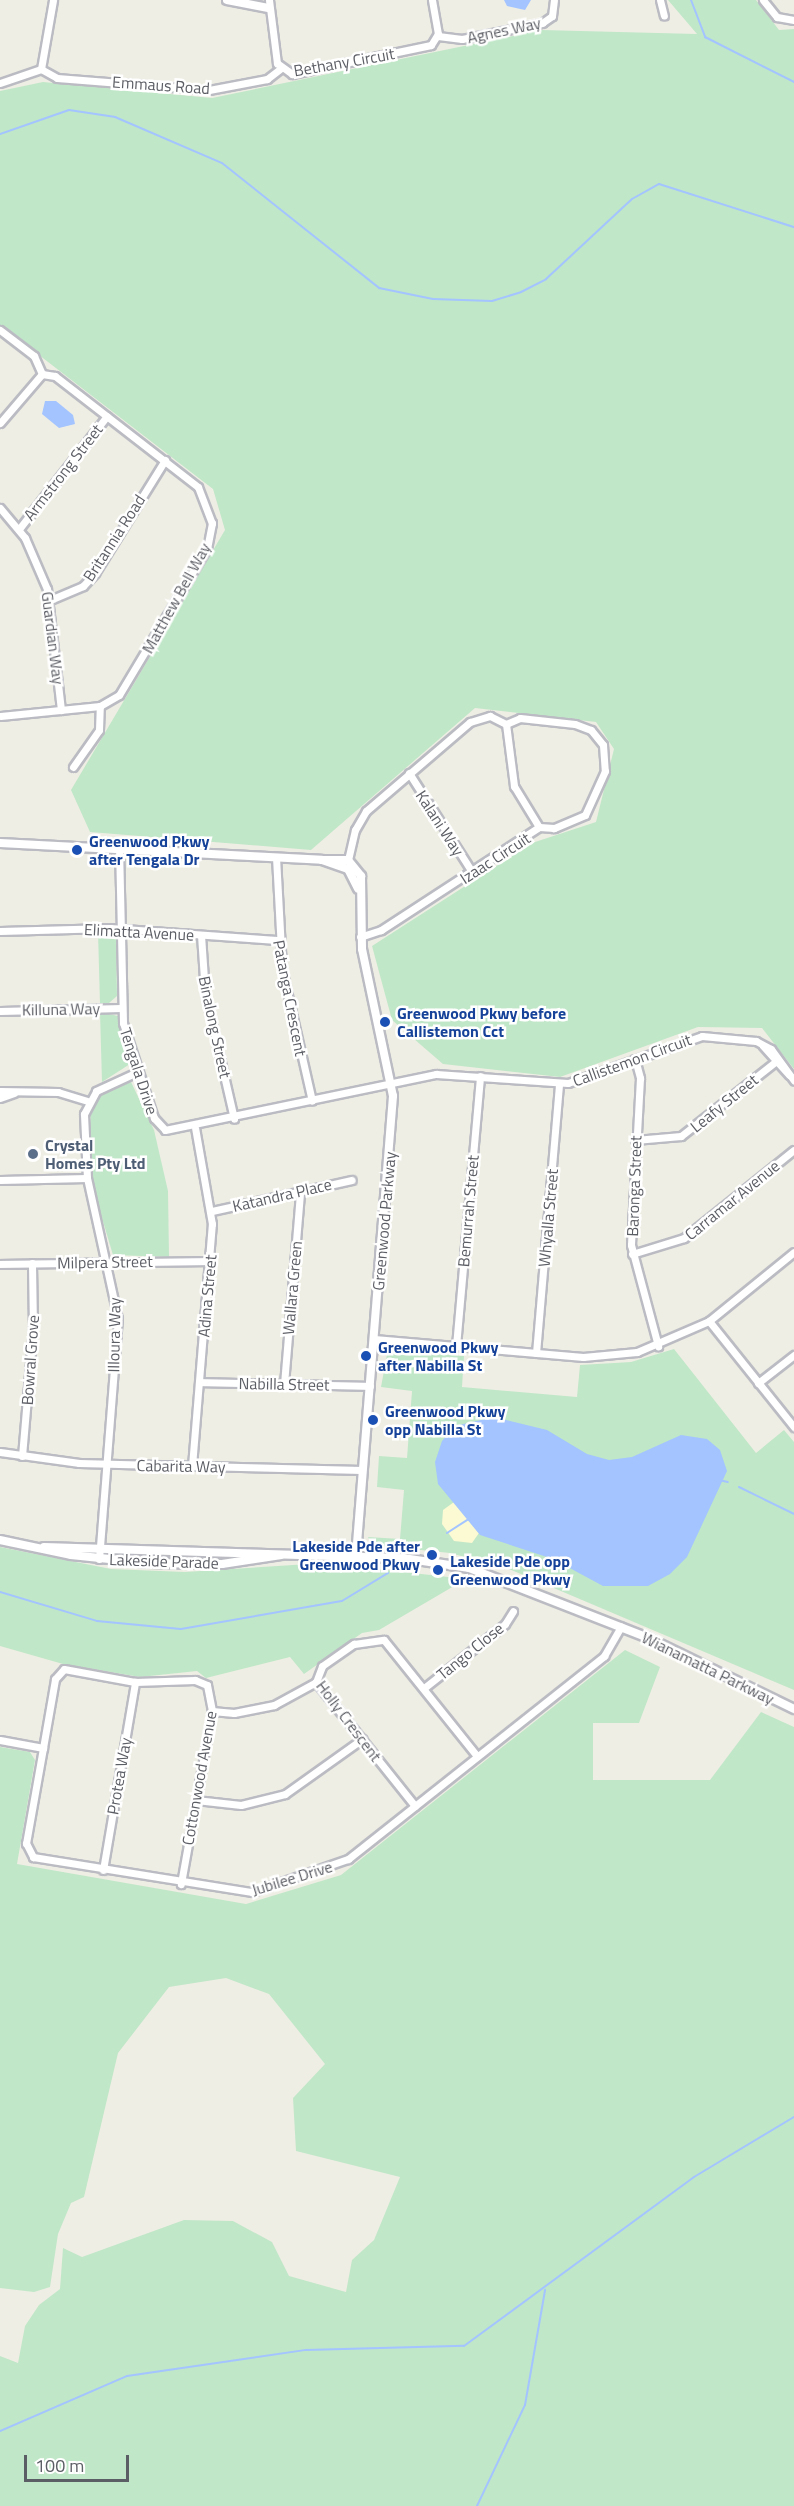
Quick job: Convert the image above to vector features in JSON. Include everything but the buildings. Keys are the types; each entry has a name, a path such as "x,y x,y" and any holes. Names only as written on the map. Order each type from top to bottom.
{"street":[{"path":"0,83 40,69 53,0"},
{"path":"228,0 269,4"},
{"path":"432,0 438,36"},
{"name":"Agnes Way","path":"438,36 462,39 542,23 552,16 554,0"},
{"path":"660,0 664,16"},
{"path":"764,0 777,17 794,20"},
{"name":"Bethany Circuit","path":"269,4 280,69 295,74 421,48 438,36"},
{"name":"Emmaus Road","path":"40,69 57,78 209,90 267,79 280,69"},
{"path":"0,330 34,356 42,374 0,423"},
{"name":"Matthew Bell Way","path":"42,374 55,376 165,460 203,495 211,515 210,538 125,687 100,706"},
{"name":"Armstrong Street","path":"19,528 107,416"},
{"name":"Britannia Road","path":"50,600 83,586 95,573 165,460"},
{"name":"Guardian Way","path":"0,508 19,528 50,600 61,710"},
{"path":"0,716 100,706 99,730 73,767"},
{"name":"Izaac Circuit","path":"348,860 360,819 409,773 470,722 490,716 506,724 520,718 581,725 605,749 605,771 589,811 554,828 539,827 381,930 360,936"},
{"path":"506,724 514,786 539,827"},
{"name":"Kalani Way","path":"409,773 472,872"},
{"path":"0,843 119,846 348,860"},
{"name":"Tengala Drive","path":"119,846 122,1008 137,1072 160,1127 176,1132 392,1083"},
{"name":"Patanga Crescent","path":"276,857 277,940 312,1101"},
{"path":"322,860 348,869 359,890"},
{"name":"Greenwood Parkway","path":"348,860 359,872 360,936 392,1083 356,1556"},
{"name":"Elimatta Avenue","path":"0,931 120,928 277,940"},
{"name":"Binalong Street","path":"201,934 205,993 234,1119"},
{"name":"Killuna Way","path":"0,1011 122,1008"},
{"name":"Callistemon Circuit","path":"392,1083 436,1074 559,1084 702,1036 746,1037 763,1046 791,1078"},
{"name":"Callistemon Circuit","path":"763,1046 791,1078"},
{"name":"Baronga Street","path":"635,1059 640,1078 635,1140 632,1254 658,1346"},
{"name":"Leafy Street","path":"635,1140 681,1136 775,1062"},
{"path":"0,1091 58,1092 87,1101 104,1086 137,1072"},
{"name":"Bemurrah Street","path":"456,1346 480,1076"},
{"name":"Whyalla Street","path":"536,1353 559,1084"},
{"path":"0,1098 16,1092"},
{"name":"Illoura Way","path":"87,1101 87,1178 108,1261 118,1319 99,1559"},
{"name":"Adina Street","path":"192,1466 210,1262 212,1211 195,1128"},
{"name":"Carramar Avenue","path":"632,1254 684,1238 794,1150"},
{"path":"0,1180 87,1178"},
{"name":"Katandra Place","path":"212,1211 352,1180"},
{"name":"Wallara Green","path":"284,1384 300,1191"},
{"path":"374,1339 536,1353 609,1356 658,1346 709,1321 794,1252"},
{"name":"Milpera Street","path":"0,1264 108,1261 210,1262"},
{"name":"Bowral Grove","path":"22,1456 33,1328 32,1263"},
{"path":"709,1321 794,1427"},
{"path":"759,1383 794,1355"},
{"name":"Nabilla Street","path":"199,1382 370,1386"},
{"name":"Cabarita Way","path":"0,1452 106,1464 362,1470"},
{"name":"Lakeside Parade","path":"0,1540 99,1559 204,1564 285,1554"},
{"name":"Lakeside Parade","path":"44,1547 356,1556 469,1568 621,1627"},
{"name":"Tango Close","path":"424,1688 505,1624 513,1611"},
{"name":"Wianamatta Parkway","path":"621,1627 794,1709"},
{"name":"Jubilee Drive","path":"43,1748 27,1851 36,1858 243,1893 323,1871 415,1806 604,1656 621,1627"},
{"name":"Holly Crescent","path":"415,1806 316,1682 318,1670 339,1653 376,1637 424,1688 477,1756"},
{"name":"Cottonwood Avenue","path":"43,1748 60,1671 135,1682 200,1680 209,1689 212,1711 181,1884"},
{"name":"Protea Way","path":"103,1870 135,1682"},
{"path":"212,1711 234,1713 274,1705 316,1682"},
{"path":"196,1800 241,1805 285,1794 362,1739"},
{"path":"0,1740 43,1748"}],"shaded area":[{"path":"668,0 756,0 779,30 794,29 794,1069 762,1028 698,1027 560,1077 443,1064 392,1020 372,946 532,843 596,822 614,749 596,722 475,708 311,850 90,832 71,790 225,530 213,489 0,325 0,91 43,82 212,98 542,30 697,34"},
{"path":"98,932 116,939 117,996 109,1003 100,1004"},
{"path":"100,1012 118,1016 130,1064 102,1082"},
{"path":"131,1082 154,1130 168,1191 169,1257 113,1255 93,1188 90,1108 99,1095"},
{"path":"388,1349 464,1356 462,1387 577,1397 580,1365 631,1362 674,1349 756,1453 784,1430 794,1442 794,1690 509,1569 450,1553 372,1545 368,1537 400,1539 404,1490 377,1487 379,1456 407,1458 412,1391 381,1387"},
{"path":"0,1547 111,1569 185,1572 324,1563 466,1579 379,1630 362,1633 304,1674 290,1657 206,1678 197,1671 140,1677 63,1664 0,1646"},
{"path":"128,1551 170,1552 170,1560 139,1559"},
{"path":"174,1552 260,1554 174,1560"},
{"path":"625,1650 660,1667 639,1723 593,1723 593,1780 710,1780 761,1712 794,1727 794,2506 0,2506 0,2356 18,2363 25,2326 39,2305 60,2289 63,2248 82,2257 184,2220 233,2221 272,2242 289,2276 346,2292 352,2260 374,2240 400,2177 296,2151 293,2098 325,2064 269,1994 226,1978 169,1987 118,2053 84,2197 71,2203 58,2234 50,2287 34,2292 0,2288 0,1747 30,1752 35,1760 17,1864 246,1904 341,1875"}],"sand":[{"path":"454,1502 479,1533 472,1543 454,1541 442,1524 443,1510"}],"water":[{"path":"504,0 531,0 525,10 507,6"},
{"path":"45,401 56,401 73,415 75,424 59,428 42,414"},
{"path":"494,1417 547,1430 587,1454 609,1460 632,1457 681,1435 707,1439 720,1450 727,1471 687,1557 670,1574 648,1586 603,1586 553,1559 480,1535 438,1484 435,1462 442,1441 455,1426"}],"waterway":[{"path":"691,0 705,37 794,82"},
{"path":"0,134 69,110 115,117 222,163 379,288 433,299 492,301 521,292 546,279 632,199 659,184 794,227"},
{"path":"719,1480 728,1482"},
{"path":"739,1487 794,1514"},
{"path":"447,1533 470,1518"},
{"path":"0,1592 97,1621 181,1629 342,1601 388,1573"},
{"path":"0,2431 127,2376 306,2350 464,2346 694,2177 794,2117"},
{"path":"477,2506 525,2405 545,2290"}],"place":[{"name":"Greenwood Pkwy after Tengala Dr","path":"77,850"},
{"name":"Greenwood Pkwy before Callistemon Cct","path":"385,1022"},
{"name":"Crystal Homes Pty Ltd","path":"33,1154"},
{"name":"Greenwood Pkwy after Nabilla St","path":"366,1356"},
{"name":"Greenwood Pkwy opp Nabilla St","path":"373,1420"},
{"name":"Lakeside Pde after Greenwood Pkwy","path":"432,1555"},
{"name":"Lakeside Pde opp Greenwood Pkwy","path":"438,1570"}]}
